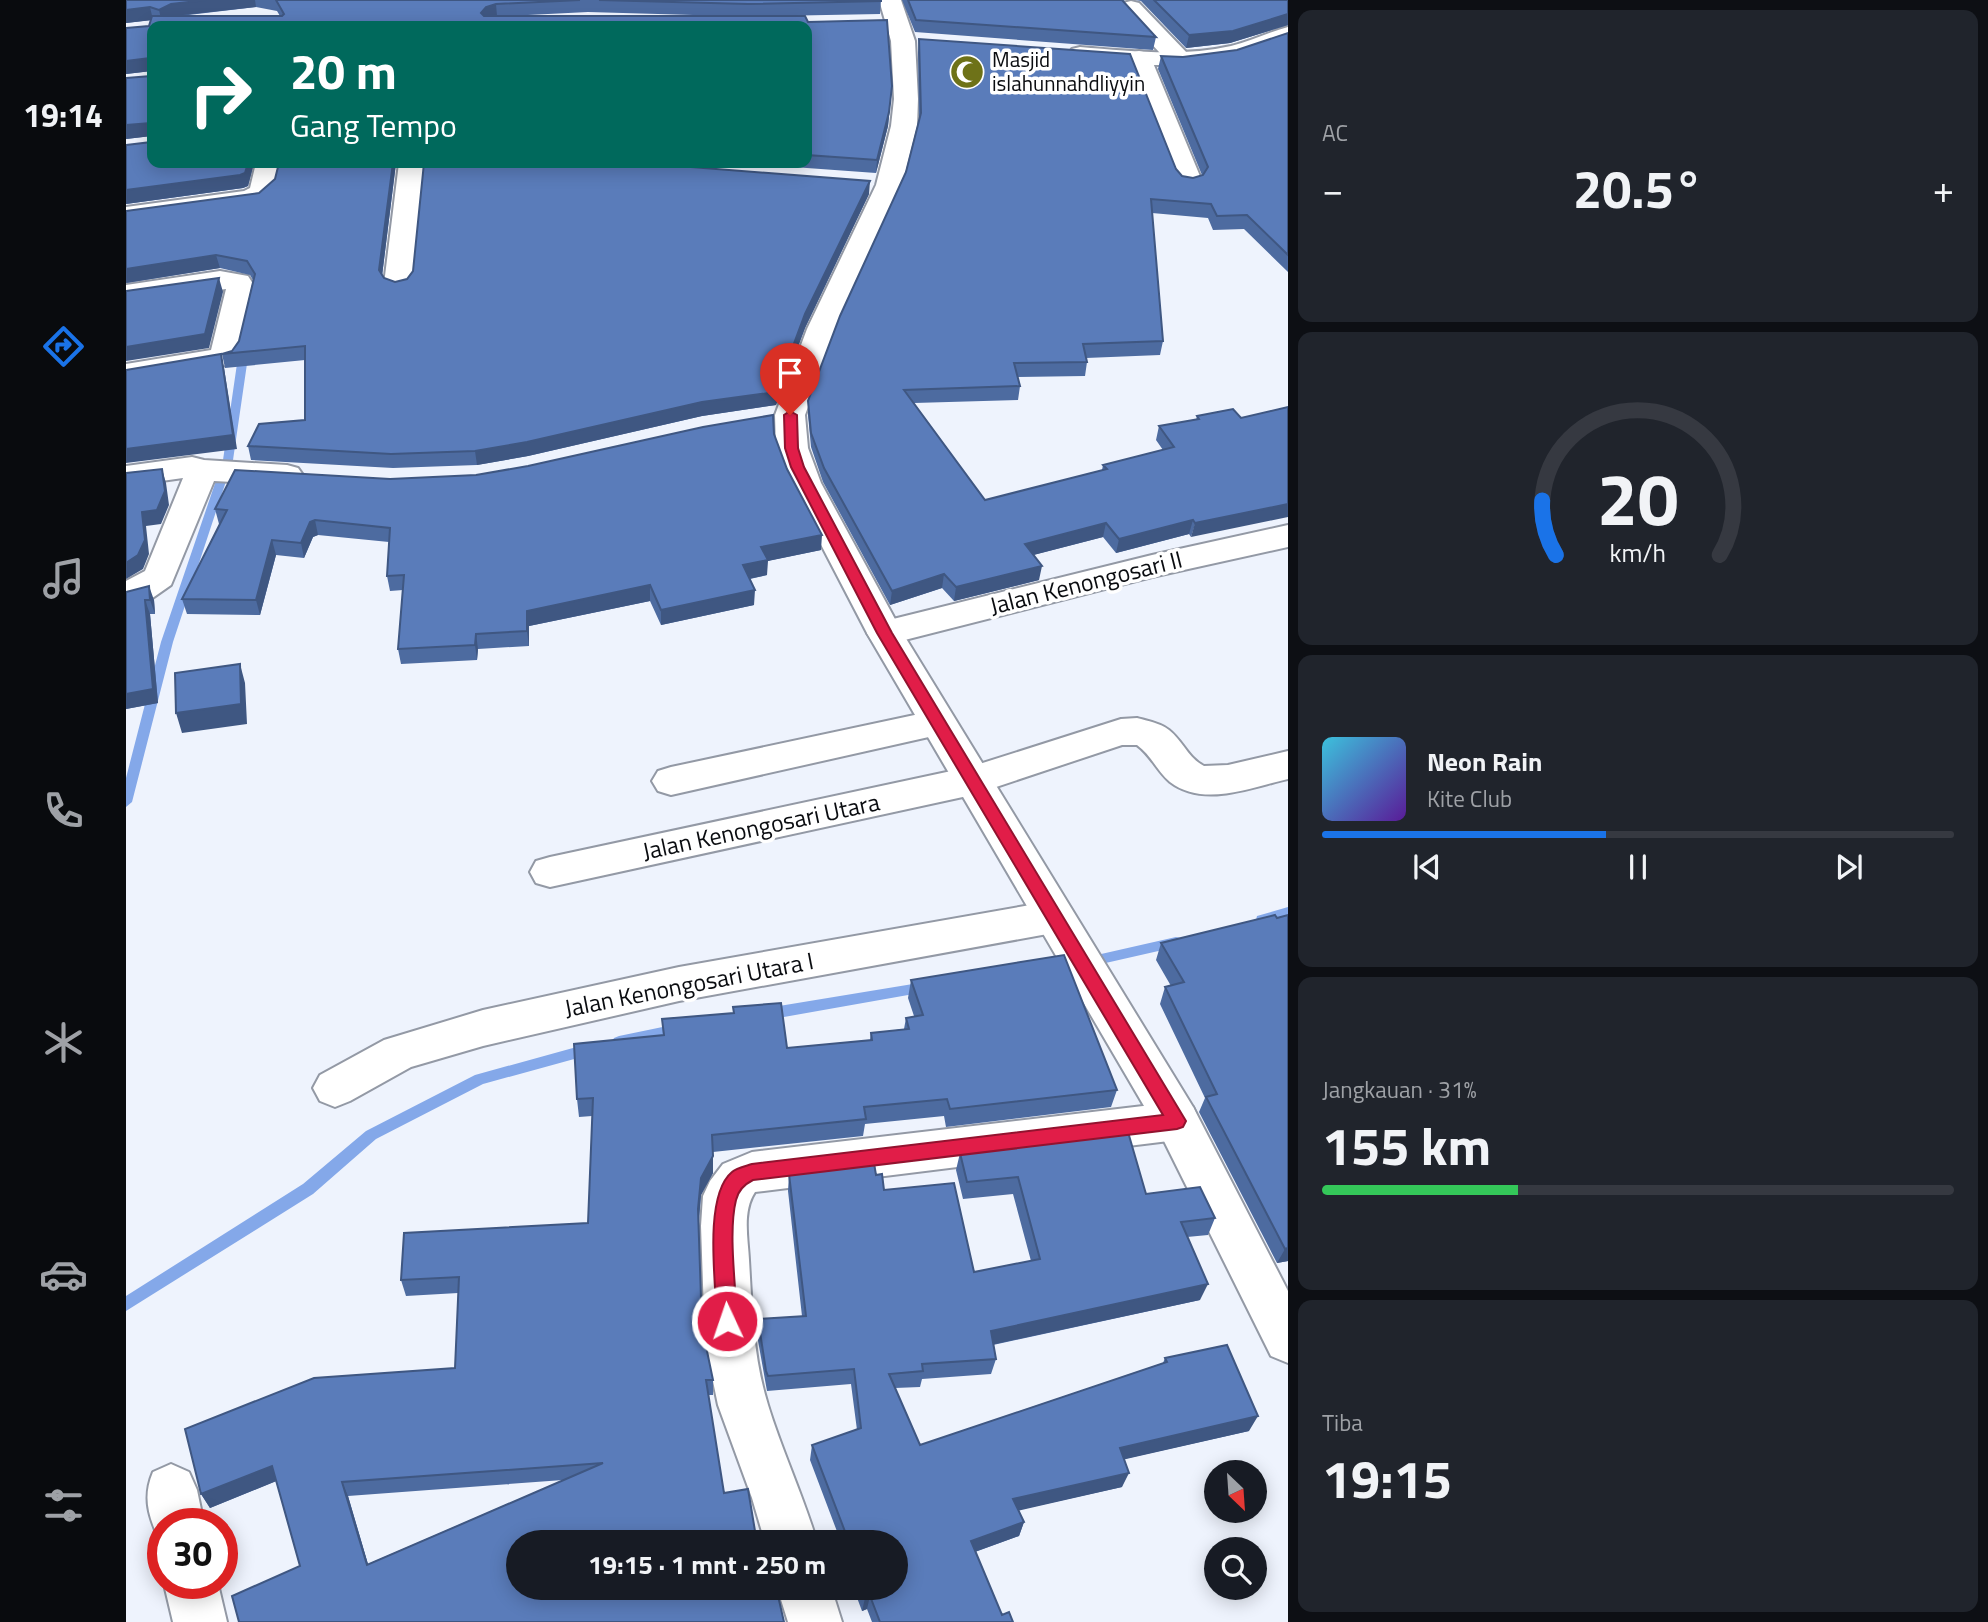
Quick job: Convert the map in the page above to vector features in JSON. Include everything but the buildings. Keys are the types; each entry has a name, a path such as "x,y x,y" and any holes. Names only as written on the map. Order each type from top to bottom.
{"street":[{"path":"890,0 909,36 904,126 876,184 822,330 778,417 798,467 884,633 1177,1121 1288,1340"},
{"path":"1130,9 1181,60"},
{"path":"869,24 909,36"},
{"path":"1059,52 1181,60 1234,53 1288,34"},
{"path":"1139,58 1189,181"},
{"path":"126,215 251,198 262,192 268,168"},
{"path":"398,284 418,168"},
{"path":"126,294 220,280 238,282 241,287 234,326 225,354 216,359 126,373"},
{"path":"126,476 181,468 310,476"},
{"path":"126,593 139,591 159,577 176,530 198,483 218,471"},
{"name":"Jalan Kenongosari II","path":"884,633 1152,566 1288,536"},
{"path":"671,781 937,723"},
{"name":"Jalan Kenongosari Utara","path":"550,872 972,781 1121,732 1138,730 1160,742 1184,772 1202,780 1288,765"},
{"name":"Jalan Kenongosari Utara I","path":"335,1088 399,1053 483,1028 679,984 1055,921"},
{"path":"787,1530 743,1405 729,1343 724,1226 726,1196 738,1178 766,1170 1177,1121"},
{"path":"195,1599 200,1622"},
{"path":"808,1600 815,1622"}],"waterway":[{"path":"126,802 167,642 228,460 244,350"},
{"path":"1262,920 1288,912"},
{"path":"1088,962 1176,942"},
{"path":"767,1014 925,987"},
{"path":"619,1042 677,1030"},
{"path":"126,1304 308,1189 371,1135 480,1079 591,1049"}],"place":[{"name":"Masjid islahunnahdliyyin","path":"967,72"}],"route":[{"path":"727,1321 724,1226 726,1196 738,1178 752,1172 1177,1121 884,633 798,467 792,448 790,415"}]}
